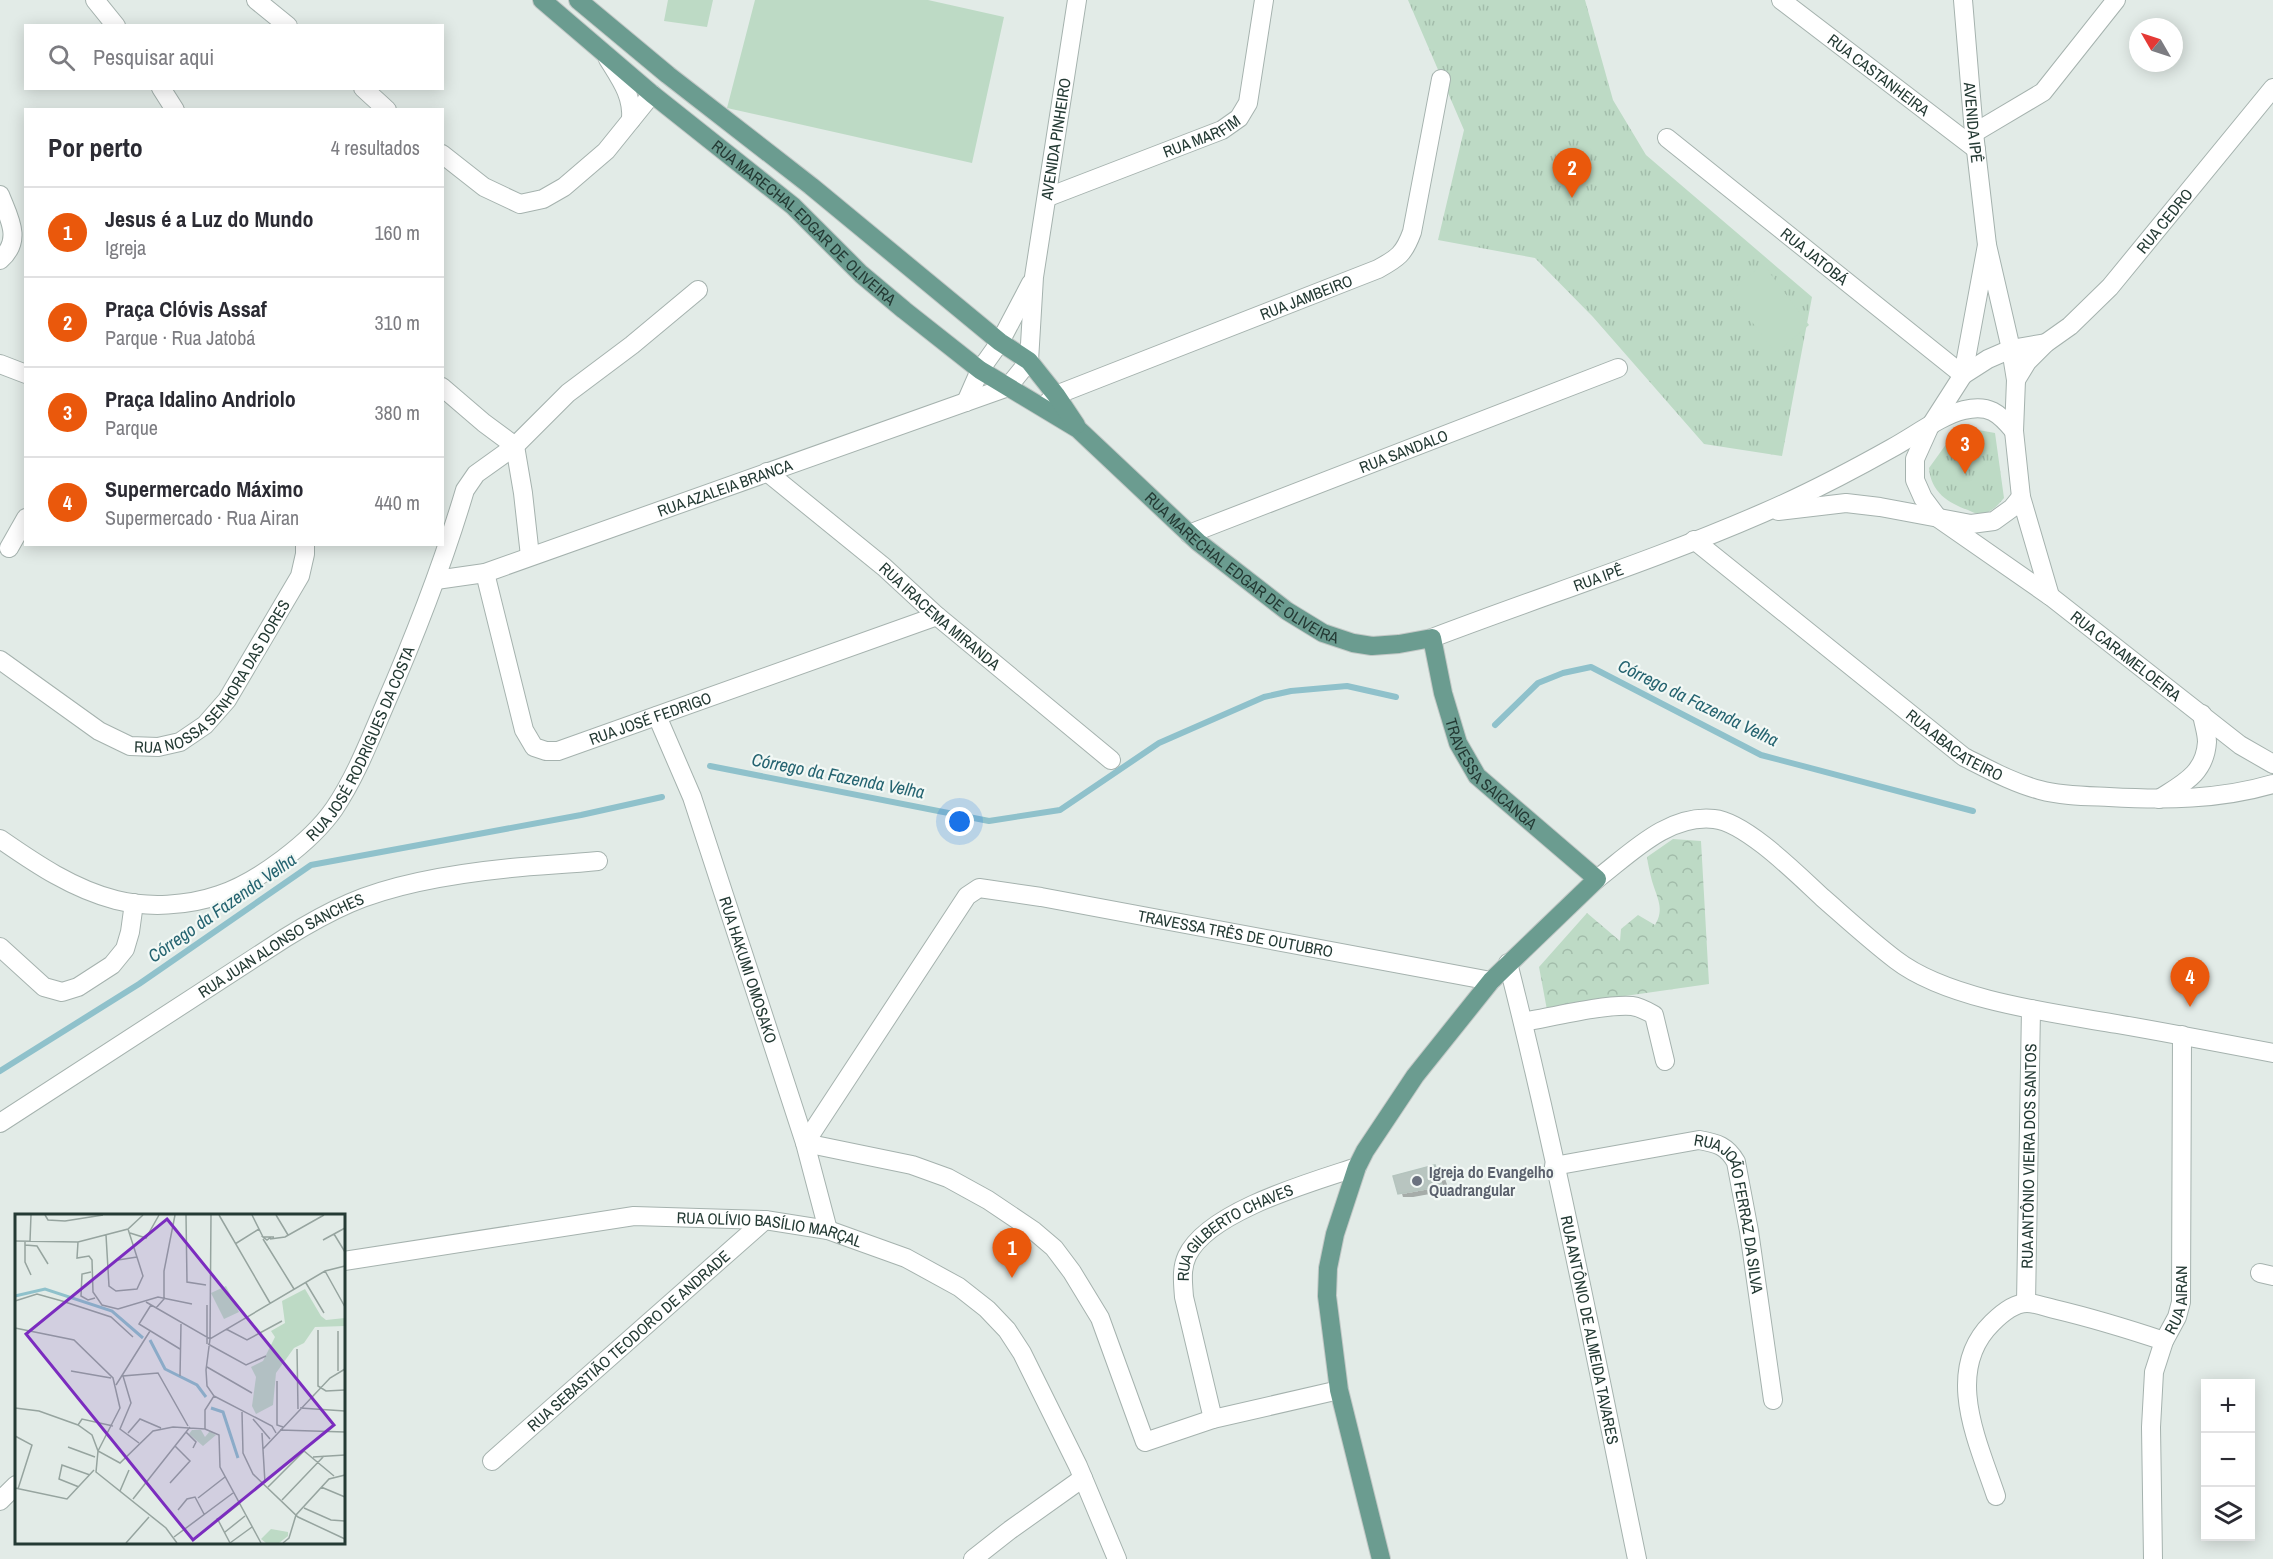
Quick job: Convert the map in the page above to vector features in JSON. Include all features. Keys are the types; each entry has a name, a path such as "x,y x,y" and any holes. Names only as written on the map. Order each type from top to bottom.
{"main road":[{"name":"RUA MARECHAL EDGAR DE OLIVEIRA","path":"542,0 652,94 793,206 861,274 980,370 1078,429 1212,555 1287,611 1323,633 1353,644 1372,646 1399,644 1432,638"},
{"name":"RUA MARECHAL EDGAR DE OLIVEIRA","path":"578,0 668,75 811,186 1000,342 1029,360 1078,429"},
{"name":"TRAVESSA SAICANGA","path":"1432,638 1443,693 1458,743 1477,776 1597,879"},
{"path":"1381,1559 1339,1389 1327,1296 1328,1268 1335,1234 1357,1167 1365,1151 1415,1076 1491,981 1597,879"}],"street":[{"path":"95,0 114,24"},
{"path":"256,0 286,24"},
{"name":"AVENIDA PINHEIRO","path":"1029,360 1034,277 1077,0"},
{"name":"RUA MARFIM","path":"1048,197 1221,130 1239,118 1248,103 1263,0"},
{"name":"RUA CASTANHEIRA","path":"1781,0 1975,141"},
{"name":"AVENIDA IPÊ","path":"1963,0 1975,141 1988,245 2016,380 2014,431"},
{"path":"1975,141 2043,92 2116,0"},
{"path":"606,55 627,90 632,106 631,120"},
{"name":"RUA JAMBEIRO","path":"1042,407 1056,395 1378,269 1395,260 1406,250 1412,232 1441,79"},
{"name":"RUA CEDRO","path":"2016,380 2026,362 2046,343 2070,326 2110,287 2273,88"},
{"path":"162,90 175,108"},
{"path":"365,90 385,108"},
{"path":"444,156 484,187 520,204 543,199 564,187 606,152 652,94"},
{"name":"RUA JATOBÁ","path":"1667,138 1963,375"},
{"path":"0,195 13,241 10,252 0,260"},
{"name":"AVENIDA IPÊ","path":"1929,428 1963,375 1988,245"},
{"name":"AVENIDA PINHEIRO","path":"980,370 1000,342 1034,277"},
{"name":"RUA JOSÉ RODRIGUES DA COSTA","path":"0,839 35,863 85,890 134,903 187,903 220,895 253,878 289,855 313,834 334,809 359,765 436,580 465,490 470,482 476,474 515,446 568,393 632,345 698,290"},
{"name":"RUA CEDRO","path":"1963,375 1988,359 2011,349 2046,343"},
{"path":"1008,387 1029,360"},
{"path":"0,364 24,374"},
{"name":"RUA SANDALO","path":"1189,534 1618,368"},
{"path":"966,402 980,370"},
{"name":"RUA AZALEIA BRANCA","path":"436,580 485,573 1008,387"},
{"path":"444,389 515,446 530,556"},
{"path":"2021,497 2012,508 1994,521 1971,524 1938,518 1923,498 1915,480 1915,459 1929,428 1949,414 1967,409 1988,409 2000,415 2014,431 2021,497 2050,596"},
{"name":"RUA IPÊ","path":"1432,638 1581,585 1764,512 1929,428"},
{"name":"RUA IRACEMA MIRANDA","path":"768,472 884,567 937,616 1111,760"},
{"name":"RUA IPÊ","path":"1764,512 1846,503 1938,518"},
{"name":"RUA CARAMELOEIRA","path":"1938,518 2050,596 2240,745 2273,764"},
{"path":"9,548 24,522"},
{"name":"RUA ABACATEIRO","path":"1694,540 1964,757 1999,775 2041,790 2158,800 2225,795 2273,784"},
{"name":"RUA NOSSA SENHORA DAS DORES","path":"0,660 99,731 130,746 158,747 180,742 205,725 227,700 300,576 305,549"},
{"name":"RUA JOSÉ FEDRIGO","path":"485,573 524,730 534,747 546,751 558,751 937,616"},
{"path":"2158,800 2194,777 2202,763 2207,742 2202,714"},
{"name":"RUA HAKUMI OMOSAKO","path":"657,716 692,797 805,1143 828,1230"},
{"path":"1597,879 1642,844 1674,824 1690,819 1716,819 1739,829 1766,846 1898,962 1940,984 2031,1009 2273,1053"},
{"name":"RUA JUAN ALONSO SANCHES","path":"0,1123 285,938 318,918 352,902 415,882 511,867 598,861"},
{"name":"TRAVESSA TRÊS DE OUTUBRO","path":"805,1143 967,896 979,888 1041,897 1491,981"},
{"path":"0,947 44,987 62,992 112,965 125,949 134,903"},
{"name":"RUA ANTÔNIO DE ALMEIDA TAVARES","path":"1508,963 1596,1355 1637,1559"},
{"path":"1523,1022 1597,1009 1631,1006 1642,1009 1654,1015 1665,1061"},
{"name":"RUA ANTÔNIO VIEIRA DOS SANTOS","path":"2026,1303 2031,1009"},
{"name":"RUA AIRAN","path":"2152,1559 2151,1427 2154,1372 2164,1341 2177,1317 2181,1302 2182,1035"},
{"name":"RUA JOÃO FERRAZ DA SILVA","path":"1554,1166 1699,1140 1714,1142 1731,1152 1736,1162 1749,1231 1773,1400"},
{"path":"805,1143 912,1165 948,1178 988,1200 1034,1231 1054,1248 1072,1272 1100,1318 1145,1442 1213,1419 1339,1389"},
{"name":"RUA GILBERTO CHAVES","path":"1213,1419 1184,1297 1182,1277 1187,1256 1198,1240 1214,1226 1245,1209 1294,1187 1357,1167"},
{"name":"RUA OLÍVIO BASÍLIO MARÇAL","path":"345,1261 634,1216 765,1220 828,1230 916,1263 959,1287 987,1309 1007,1330 1022,1353 1083,1478 1117,1559"},
{"name":"RUA SEBASTIÃO TEODORO DE ANDRADE","path":"492,1461 765,1220"},
{"path":"1996,1496 1967,1405 1967,1377 1972,1353 1983,1332 1999,1316 2026,1303 2108,1322 2164,1341"},
{"path":"973,1559 1083,1478"},
{"path":"0,1501 15,1486"}],"green space":[{"path":"668,0 713,0 707,27 664,21"},
{"path":"755,0 928,0 1004,17 972,163 727,108"},
{"path":"1408,0 1585,0 1613,100 1646,155 1812,297 1782,456 1704,444 1593,317 1535,258 1438,240 1464,130"},
{"path":"1763,264 1809,325 1776,353 1729,292"},
{"path":"1973,429 1995,433 2004,498 1992,510 1980,514 1947,500 1933,484 1929,468 1947,443"},
{"path":"1673,839 1701,841 1709,984 1590,1001 1547,1010 1539,967 1587,913 1620,941 1621,929 1638,915 1655,925 1660,909 1647,857"}],"building":[{"name":"Igreja do Evangelho Quadrangular","path":"1435,1165 1442,1186 1398,1194 1393,1176"}],"waterway":[{"name":"Córrego da Fazenda Velha","path":"1495,725 1538,683 1563,673 1591,667 1761,755 1973,811"},
{"name":"Córrego da Fazenda Velha","path":"710,766 989,821 1060,810 1159,743 1264,697 1291,691 1347,686 1396,697"},
{"name":"Córrego da Fazenda Velha","path":"0,1071 139,984 311,865 581,815 662,797"}],"place":[{"name":"Praça Clóvis Assaf","path":"1572,198"},
{"name":"Praça Idalino Andriolo","path":"1965,474"},
{"name":"Supermercado Máximo","path":"2190,1007"},
{"name":"Igreja do Evangelho Quadrangular","path":"1417,1181"},
{"name":"Jesus é a Luz do Mundo","path":"1012,1278"}]}
